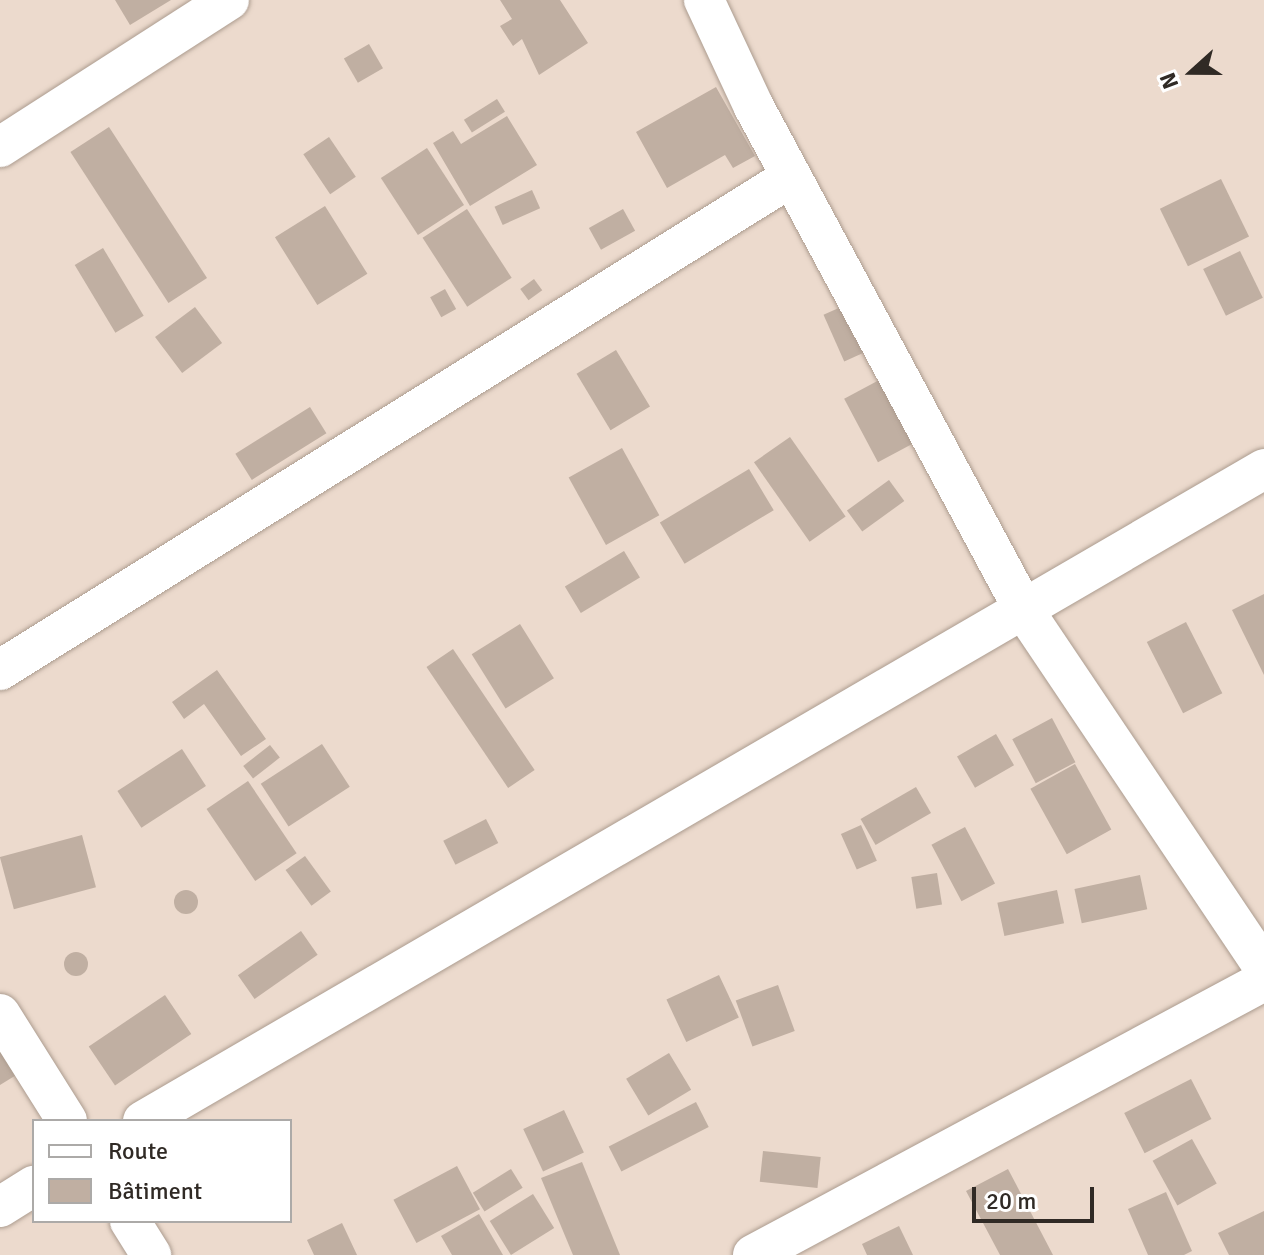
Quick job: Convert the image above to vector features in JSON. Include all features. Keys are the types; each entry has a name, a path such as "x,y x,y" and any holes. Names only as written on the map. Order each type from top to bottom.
{"street":[{"path":"0,147 229,0"},
{"path":"704,0 791,177 1025,612 1264,967"},
{"path":"0,670 791,177"},
{"path":"146,1119 1025,612 1264,469"},
{"path":"753,1255 1264,981"},
{"path":"0,1014 66,1119"},
{"path":"0,1207 32,1187"},
{"path":"131,1223 151,1255"}],"building":[{"path":"115,0 171,0 130,25"},
{"path":"500,0 560,0 588,43 539,75 522,39 513,46 500,26 512,19"},
{"path":"369,44 383,68 358,83 344,58"},
{"path":"716,87 755,156 733,168 725,155 667,188 636,132"},
{"path":"497,99 505,112 472,132 464,120"},
{"path":"507,116 537,165 470,206 433,143 453,131 461,144"},
{"path":"109,127 207,278 168,303 70,152"},
{"path":"329,137 356,177 330,194 303,154"},
{"path":"427,148 464,205 418,235 381,178"},
{"path":"1221,179 1249,237 1188,266 1160,209"},
{"path":"532,190 540,208 503,225 495,207"},
{"path":"325,206 367,274 317,305 275,237"},
{"path":"467,209 512,278 467,307 423,238"},
{"path":"623,209 635,231 601,250 589,228"},
{"path":"103,248 144,316 115,333 75,265"},
{"path":"1240,251 1263,298 1226,316 1203,269"},
{"path":"534,279 542,290 528,300 520,289"},
{"path":"445,289 456,309 441,317 430,297"},
{"path":"850,303 871,350 844,361 824,315"},
{"path":"195,307 222,343 182,373 155,337"},
{"path":"616,350 650,407 611,430 577,374"},
{"path":"883,378 917,442 878,462 844,399"},
{"path":"310,407 326,433 252,480 235,454"},
{"path":"790,437 846,516 810,542 754,462"},
{"path":"622,448 659,515 606,545 569,478"},
{"path":"749,469 774,510 685,564 660,523"},
{"path":"889,480 904,501 862,532 847,511"},
{"path":"624,551 640,578 581,613 565,587"},
{"path":"1264,594 1264,675 1232,610"},
{"path":"1186,622 1222,693 1183,713 1147,642"},
{"path":"520,624 554,678 506,708 472,654"},
{"path":"453,649 535,770 508,788 426,667"},
{"path":"217,670 266,739 241,756 204,704 184,719 172,702"},
{"path":"1052,718 1075,762 1036,783 1012,739"},
{"path":"996,734 1014,765 975,788 957,756"},
{"path":"322,744 350,787 289,827 261,784"},
{"path":"270,745 280,758 253,779 243,766"},
{"path":"182,749 206,786 141,828 117,791"},
{"path":"1075,764 1111,830 1067,854 1030,789"},
{"path":"248,781 297,853 255,881 207,809"},
{"path":"916,787 931,813 876,845 861,819"},
{"path":"486,819 498,843 455,865 443,841"},
{"path":"861,825 877,861 857,870 841,834"},
{"path":"965,827 995,884 961,901 931,845"},
{"path":"82,835 96,887 14,909 0,857"},
{"path":"305,856 331,892 311,906 286,870"},
{"path":"937,873 942,905 916,909 911,877"},
{"path":"1140,875 1147,909 1082,923 1074,889"},
{"path":"186,890 195,893 198,902 195,911 186,914 177,911 174,902 177,893"},
{"path":"1057,890 1064,923 1004,936 997,903"},
{"path":"301,931 318,955 255,999 238,975"},
{"path":"76,952 85,955 88,964 85,973 76,976 67,973 64,964 67,955"},
{"path":"719,975 739,1018 686,1042 666,1000"},
{"path":"778,985 795,1031 752,1046 736,1000"},
{"path":"165,995 191,1034 115,1085 89,1046"},
{"path":"0,1026 26,1069 0,1085"},
{"path":"669,1053 691,1090 648,1116 626,1079"},
{"path":"1191,1079 1211,1119 1145,1153 1124,1113"},
{"path":"696,1102 709,1127 621,1171 609,1146"},
{"path":"564,1110 584,1153 543,1172 523,1129"},
{"path":"1192,1139 1217,1184 1177,1205 1153,1161"},
{"path":"763,1151 821,1157 817,1188 760,1182"},
{"path":"582,1162 620,1255 573,1255 541,1178"},
{"path":"457,1166 480,1209 416,1243 393,1200"},
{"path":"511,1169 523,1188 484,1212 473,1193"},
{"path":"1008,1169 1053,1255 1000,1255 966,1191"},
{"path":"1166,1192 1192,1251 1184,1255 1148,1255 1128,1209"},
{"path":"533,1194 554,1228 511,1255 490,1221"},
{"path":"1264,1211 1264,1255 1229,1255 1218,1233"},
{"path":"479,1214 503,1255 452,1255 441,1236"},
{"path":"342,1223 357,1255 314,1255 307,1240"},
{"path":"899,1226 913,1255 867,1255 862,1244"}]}
